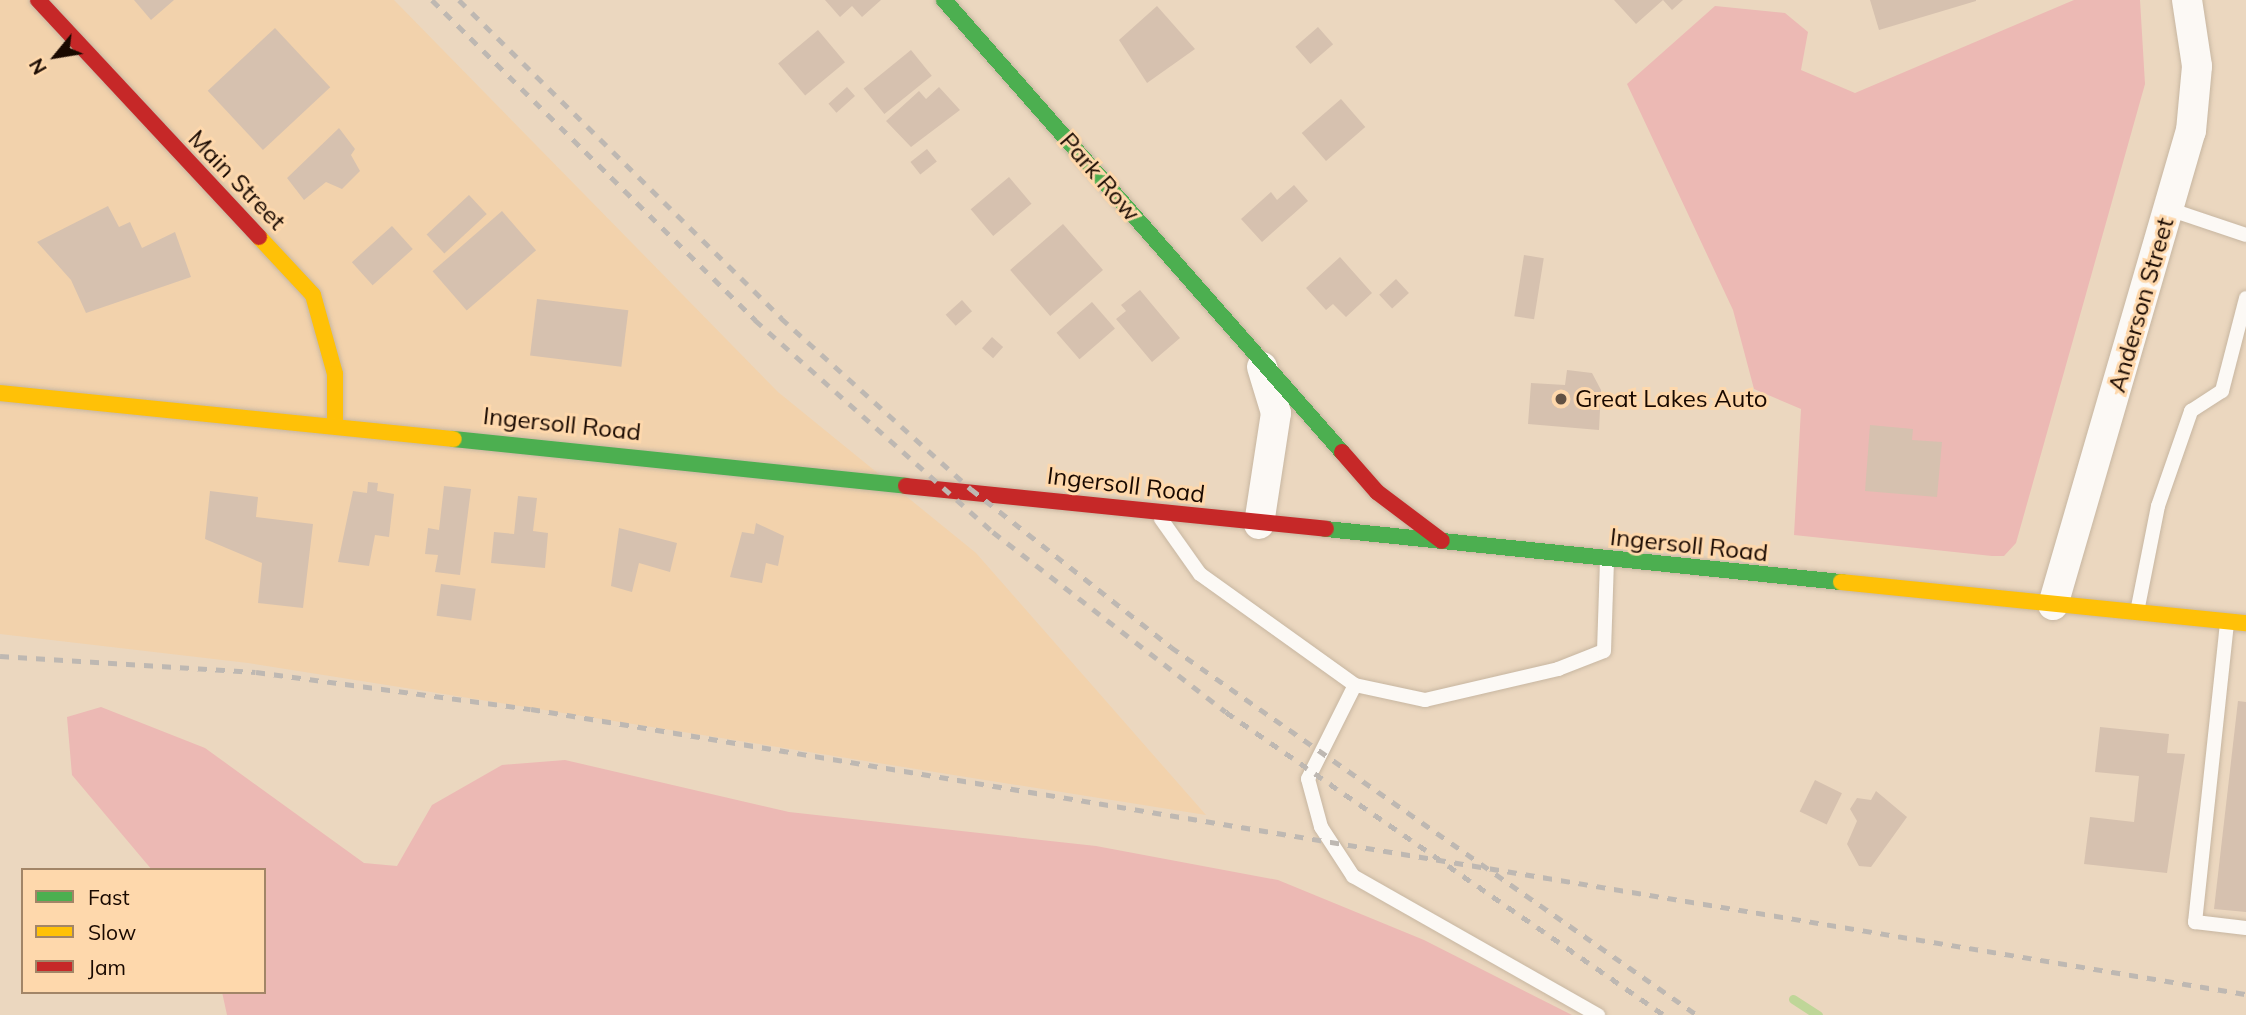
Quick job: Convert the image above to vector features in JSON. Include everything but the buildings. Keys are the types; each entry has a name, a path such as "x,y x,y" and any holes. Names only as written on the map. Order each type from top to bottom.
{"main road":[{"name":"Main Street","path":"38,0 313,295 333,362 335,423"},
{"name":"Park Row","path":"944,0 1377,492 1447,544"},
{"name":"Ingersoll Road","path":"0,393 335,423 1447,544 2246,623"}],"street":[{"name":"Anderson Street","path":"2053,605 2169,209 2198,97 2188,0"},
{"name":"Park Row","path":"1257,354 1276,413 1259,524"}],"lane":[{"path":"2169,209 2246,235"},
{"path":"2137,613 2158,506 2191,411 2222,391 2246,298"},
{"path":"1157,512 1200,574 1355,685 1425,700 1454,697 1604,651 1607,559"},
{"path":"2228,621 2195,922 2246,928"},
{"path":"1355,685 1308,779 1321,827 1353,876 1598,1015"}],"shaded area":[{"path":"0,0 394,0 778,392 976,553 1206,815 248,663 0,634"},
{"path":"2074,0 2140,0 2145,84 2016,543 2004,556 1992,556 1794,535 1801,409 1754,389 1733,310 1627,84 1715,6 1785,13 1808,32 1801,70 1855,93"},
{"path":"101,707 205,748 364,863 397,866 432,805 502,765 565,760 789,812 1096,846 1278,880 1424,940 1572,1015 227,1015 222,994 266,994 266,868 150,868 72,775 67,717"}],"waterway":[{"path":"1793,999 1818,1015"}],"railway":[{"path":"432,0 755,320 993,532 1226,712 1664,1015"},
{"path":"459,0 781,318 971,489 1171,647 1697,1015"},
{"path":"0,656 256,672 531,709 2246,994"}],"traffic: fast":[{"path":"944,0 1342,452"},
{"path":"454,439 906,486"},
{"path":"1326,529 1841,582"}],"traffic: slow":[{"path":"259,237 313,295 335,374 335,423"},
{"path":"0,393 454,439"},
{"path":"1841,582 2246,623"}],"traffic: jam":[{"path":"38,0 259,237"},
{"path":"1342,452 1377,492 1442,541"},
{"path":"906,486 1326,529"}],"place":[{"name":"Great Lakes Auto","path":"1561,399"}]}
